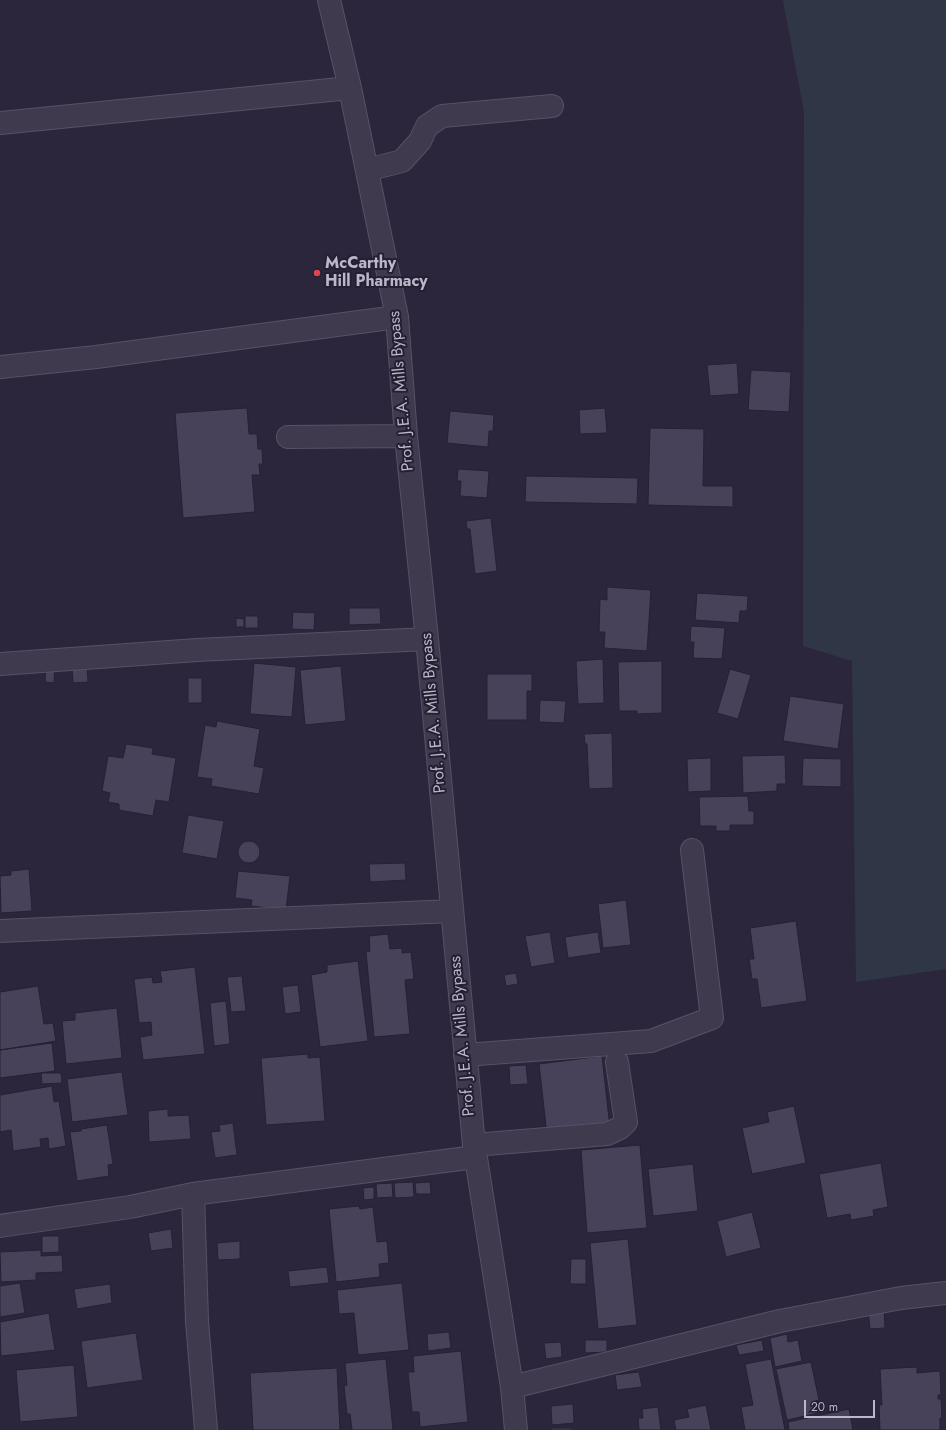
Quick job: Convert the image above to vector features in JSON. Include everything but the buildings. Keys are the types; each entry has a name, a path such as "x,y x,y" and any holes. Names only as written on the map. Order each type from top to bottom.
{"street":[{"name":"Prof. J.E.A. Mills Bypass","path":"328,0 350,88 397,317 406,436 427,639 474,1151 512,1387 516,1430"},
{"path":"0,123 350,88"},
{"path":"367,170 402,161 420,141 427,126 442,116 552,106"},
{"path":"0,367 104,356 397,317"},
{"path":"288,437 406,436"},
{"path":"0,664 197,650 427,639"},
{"path":"465,1055 651,1041 712,1018 692,850"},
{"path":"0,931 452,911"},
{"path":"0,1226 130,1207 194,1194 474,1151 607,1134 620,1128 626,1122 617,1062"},
{"path":"194,1194 197,1321 206,1430"},
{"path":"512,1387 780,1321 901,1298 946,1293"}],"shaded area":[{"path":"783,0 946,0 946,969 856,982 852,661 803,646 804,112"}],"place":[{"name":"McCarthy Hill Pharmacy","path":"317,273"}]}
